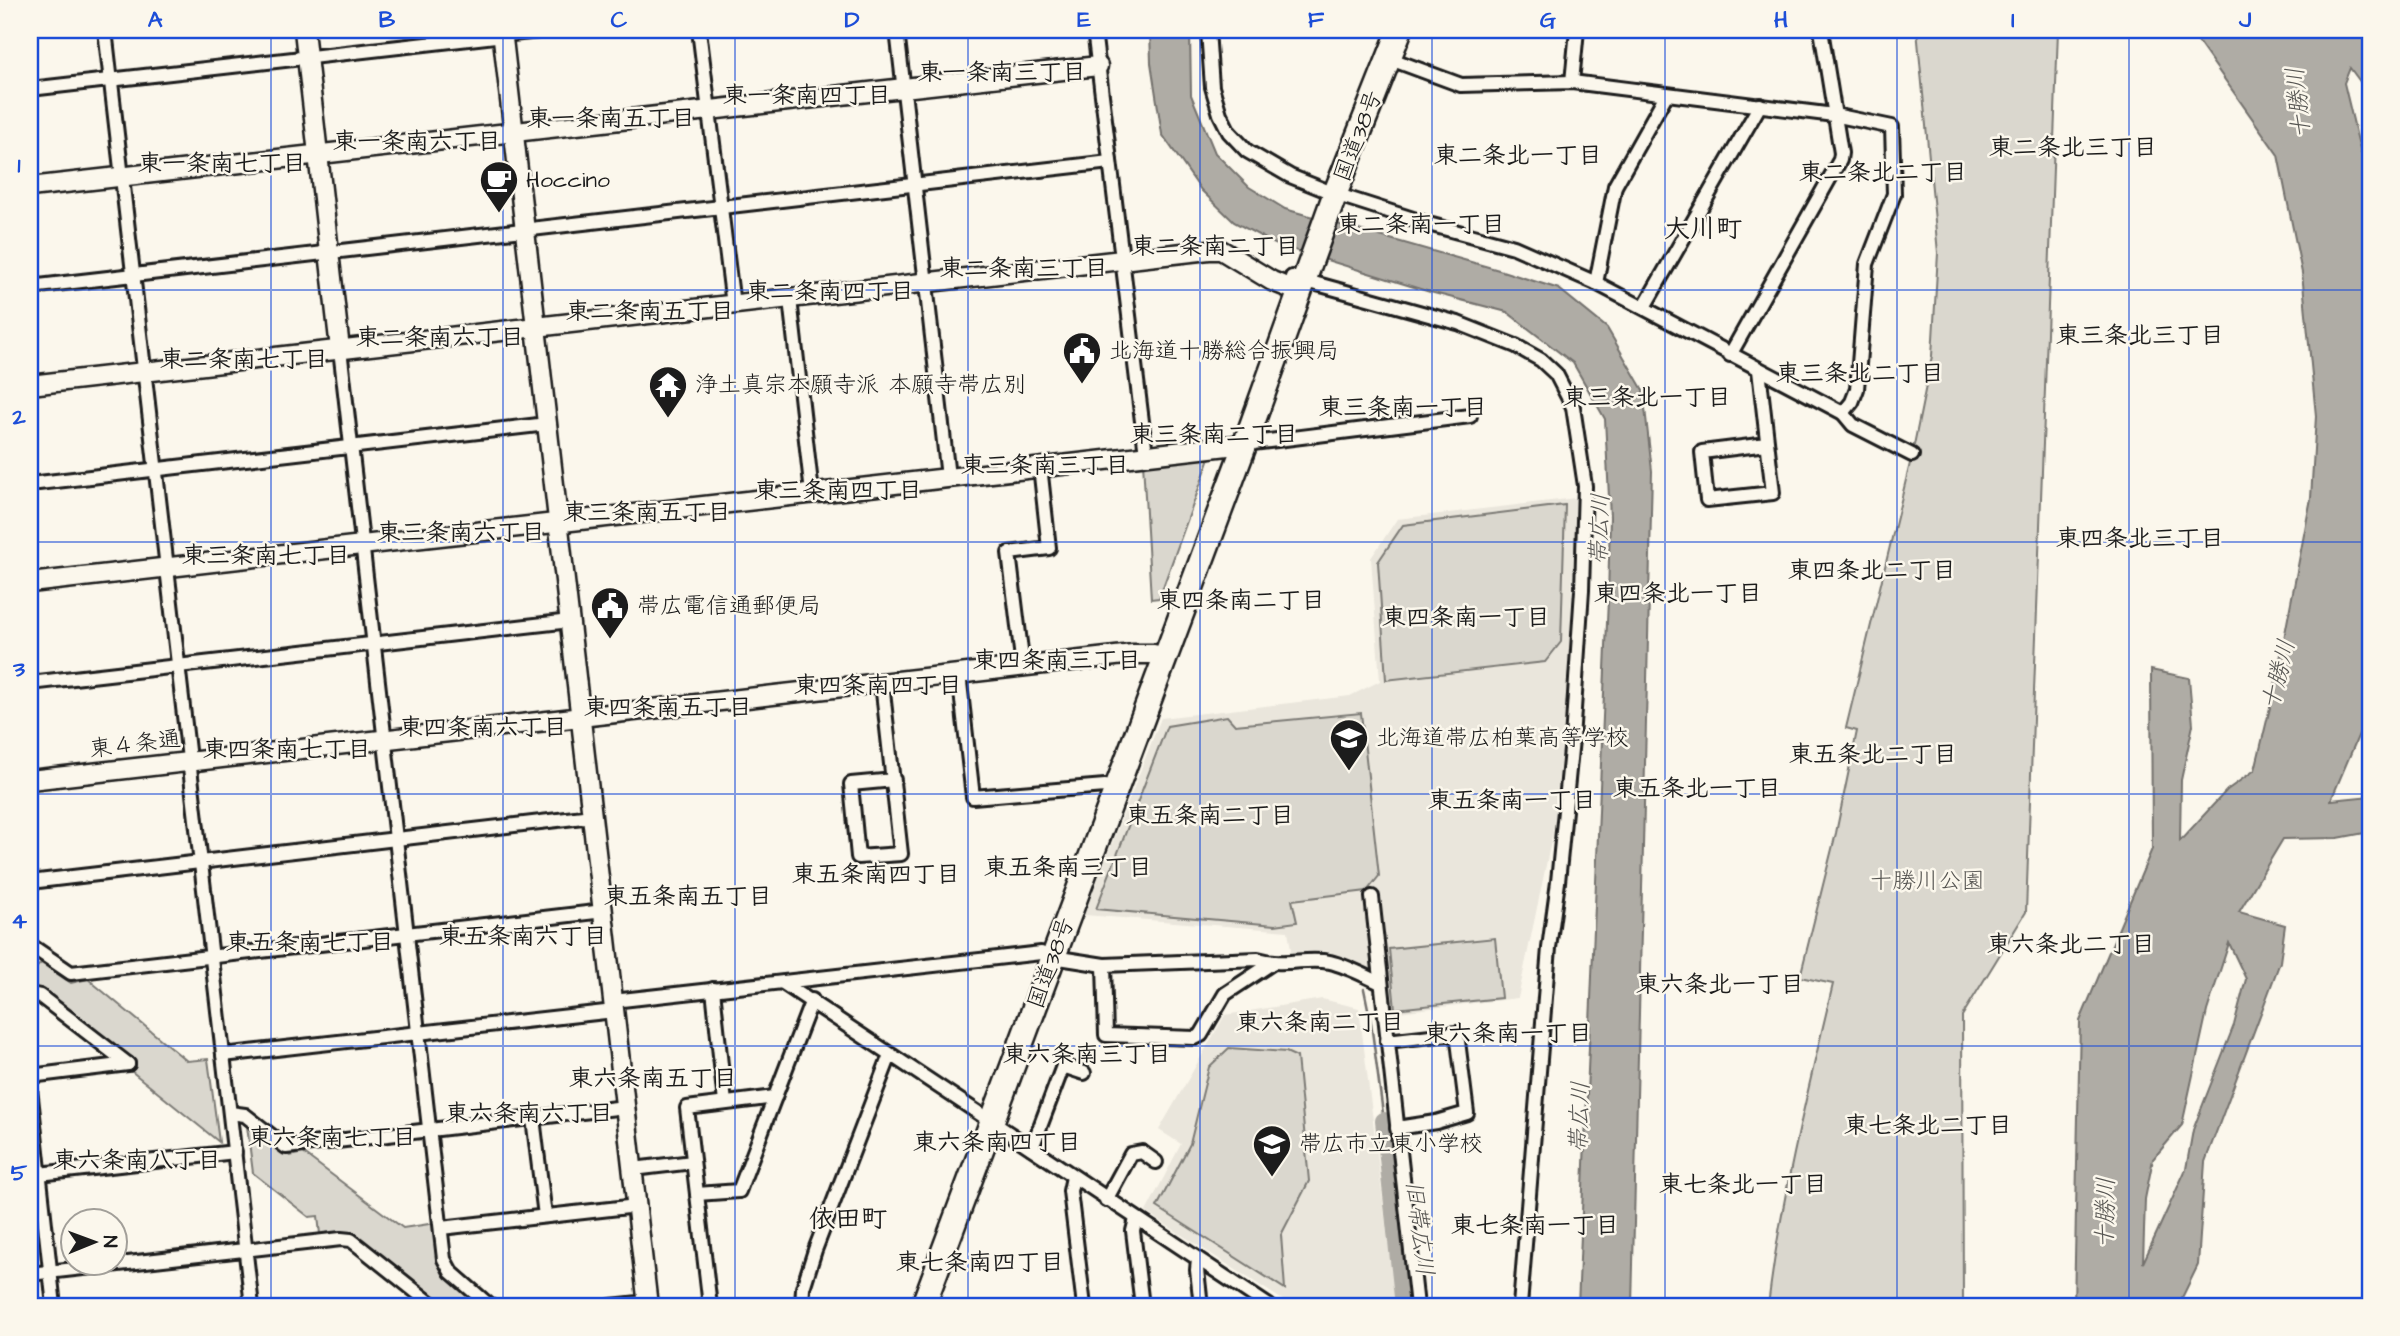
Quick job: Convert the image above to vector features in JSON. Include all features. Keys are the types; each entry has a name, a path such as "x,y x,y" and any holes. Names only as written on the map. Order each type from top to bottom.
{"highway":[{"name":"国道38号","path":"923,1306 987,1117 1238,445 1387,30"},
{"name":"国道38号","path":"1329,197 1400,30"},
{"name":"国道38号","path":"1047,955 1105,786 1159,655"},
{"name":"国道38号","path":"910,1306 987,1117"}],"street":[{"path":"105,30 253,1306"},
{"path":"304,30 444,1259 451,1272 490,1306"},
{"path":"30,89 307,58 502,32 548,30"},
{"path":"699,30 733,305"},
{"path":"897,30 948,477"},
{"path":"1094,30 1146,454"},
{"path":"1208,30 1212,87 1229,132 1247,151 1290,177 1329,197 1514,247 1596,283 1843,413 1853,425 1912,455"},
{"path":"1572,82 1577,30"},
{"path":"1730,355 1840,160 1821,30"},
{"path":"502,32 648,1304 611,1306"},
{"path":"1388,58 1461,85 1572,82 1834,115 1892,127 1895,194 1867,264 1857,389 1852,402 1843,413"},
{"path":"30,187 1098,65"},
{"path":"1596,283 1615,186 1665,95"},
{"path":"1644,307 1760,106"},
{"path":"30,287 1110,162"},
{"path":"30,385 1122,259 1221,250 1272,281 1296,284 1458,323 1516,346 1541,360 1556,374 1573,407 1585,486 1581,604 1566,803 1549,948 1520,1306"},
{"path":"790,299 811,493"},
{"path":"1759,370 1773,493 1707,500 1702,452 1767,443"},
{"path":"30,583 1470,416"},
{"path":"30,484 547,424"},
{"path":"1023,667 1009,553 1049,548 1040,466"},
{"path":"30,683 570,621"},
{"name":"東４条通","path":"30,780 959,674 1159,655"},
{"path":"959,674 973,797 1105,786"},
{"path":"882,683 894,780 901,854 858,857 851,784 894,780"},
{"path":"30,882 592,816"},
{"path":"1372,897 1417,1306"},
{"path":"32,953 71,973 604,911"},
{"path":"223,1055 614,1006 713,989 1047,955 1104,965 1258,959 1272,963 1331,962 1381,983"},
{"path":"1104,965 1106,1035 1195,1038 1201,1035 1225,994 1272,963"},
{"path":"783,983 987,1117 1262,1304"},
{"path":"713,989 725,1103"},
{"path":"30,994 40,996 128,1064 30,1076"},
{"path":"697,1194 739,1191 812,1000"},
{"path":"1387,1041 1457,1033 1467,1113 1436,1122 1396,1128"},
{"path":"802,1306 803,1288 815,1250 890,1055"},
{"path":"1032,1148 1063,1066 1084,1073"},
{"path":"30,1088 34,1175 54,1306"},
{"path":"710,1306 687,1108 775,1097"},
{"path":"230,1113 246,1115 286,1147 625,1107"},
{"path":"533,1118 545,1216"},
{"path":"34,1175 235,1152"},
{"path":"1106,1200 1131,1154 1142,1152 1156,1162"},
{"path":"633,1169 693,1162"},
{"path":"1073,1177 1070,1191 1084,1306"},
{"path":"440,1228 637,1206"},
{"path":"1136,1219 1133,1231 1142,1306"},
{"path":"30,1274 341,1239 351,1240 434,1306"},
{"path":"1198,1259 1201,1306"}],"shaded area":[{"name":"北海道帯広柏葉高等学校","path":"1576,498 1569,668 1554,827 1518,998 1389,1013 1385,977 1327,951 1292,956 1288,931 1084,915 1161,718 1350,696 1380,681 1371,558 1397,519"},
{"name":"帯広市立東小学校","path":"1322,999 1359,1008 1396,1306 1292,1306 1146,1212 1181,1144 1159,1130 1225,1015"}],"green space":[{"name":"十勝川公園","path":"1917,30 2058,30 2026,912 1962,1016 1963,1306 1768,1306 1788,1184 1833,984 1800,977 1836,833 1857,731 1846,728 1912,455 1932,356 1938,253"},
{"path":"1211,455 1159,598 1151,599 1143,462"},
{"path":"1565,505 1561,642 1545,662 1386,680 1378,562 1403,525"},
{"path":"1361,713 1379,876 1367,891 1292,900 1297,922 1275,925 1096,909 1167,726 1227,716 1235,725"},
{"path":"1495,938 1501,998 1395,1009 1389,949"},
{"path":"41,963 71,983 88,979 187,1061 208,1059 219,1142 131,1071 135,1061 37,988 30,988 30,974"},
{"path":"1229,1048 1286,1052 1297,1057 1309,1181 1281,1235 1285,1289 1157,1207 1190,1144 1209,1067"},
{"path":"247,1126 290,1156 303,1153 403,1228 436,1223 440,1267 485,1306 444,1306 348,1233 320,1234 318,1216 309,1217 253,1173"}],"water":[{"path":"1150,30 1190,30 1191,95 1215,153 1249,187 1285,209 1559,289 1607,328 1643,390 1652,471 1632,1306 1578,1306 1608,599 1610,517 1605,419 1573,363 1507,312 1430,292 1275,244 1234,222 1201,190 1162,134 1151,63"},
{"name":"十勝川","path":"2193,30 2362,30 2370,45 2370,708 2331,800 2370,796 2370,832 2338,838 2283,839 2239,912 2285,925 2280,962 2205,1162 2198,1265 2178,1306 2074,1306 2080,1021 2152,849 2151,670 2189,678 2193,725 2181,780 2180,841 2227,790 2255,770 2274,691 2311,498 2316,416 2302,273 2278,155 2194,36","holes":["2350,68 2364,87 2361,154 2344,83","2229,943 2246,979 2234,1025 2193,1130 2186,1169 2143,1263 2145,1199 2153,1159 2182,1125 2207,1011"]}],"waterway":[{"name":"旧帯広川","path":"1364,989 1384,1121"},
{"name":"旧帯広川","path":"1384,1121 1404,1306"}],"place":[{"name":"Hoccino","path":"499,214"},
{"name":"北海道十勝総合振興局","path":"1082,385"},
{"name":"浄土真宗本願寺派 本願寺帯広別","path":"668,419"},
{"name":"帯広電信通郵便局","path":"610,640"},
{"name":"北海道帯広柏葉高等学校","path":"1349,772"},
{"name":"帯広市立東小学校","path":"1272,1178"}],"district":[{"name":"東一条南三丁目","path":"1002,73"},
{"name":"東一条南四丁目","path":"807,96"},
{"name":"東一条南五丁目","path":"611,119"},
{"name":"東一条南六丁目","path":"417,142"},
{"name":"東二条北三丁目","path":"2073,148"},
{"name":"東二条北一丁目","path":"1518,156"},
{"name":"東一条南七丁目","path":"222,164"},
{"name":"東二条北二丁目","path":"1883,173"},
{"name":"東二条南一丁目","path":"1421,225"},
{"name":"大川町","path":"1703,229"},
{"name":"東二条南二丁目","path":"1215,247"},
{"name":"東二条南三丁目","path":"1024,269"},
{"name":"東二条南四丁目","path":"830,292"},
{"name":"東二条南五丁目","path":"650,312"},
{"name":"東三条北三丁目","path":"2140,336"},
{"name":"東二条南六丁目","path":"440,338"},
{"name":"東二条南七丁目","path":"244,360"},
{"name":"東三条北二丁目","path":"1860,374"},
{"name":"東三条北一丁目","path":"1647,398"},
{"name":"東三条南一丁目","path":"1403,408"},
{"name":"東三条南二丁目","path":"1214,435"},
{"name":"東三条南三丁目","path":"1045,466"},
{"name":"東三条南四丁目","path":"838,491"},
{"name":"東三条南五丁目","path":"647,513"},
{"name":"東三条南六丁目","path":"461,533"},
{"name":"東四条北三丁目","path":"2140,539"},
{"name":"東三条南七丁目","path":"266,556"},
{"name":"東四条北二丁目","path":"1872,571"},
{"name":"東四条北一丁目","path":"1678,594"},
{"name":"東四条南二丁目","path":"1241,601"},
{"name":"東四条南一丁目","path":"1466,618"},
{"name":"東四条南三丁目","path":"1057,661"},
{"name":"東四条南四丁目","path":"878,686"},
{"name":"東四条南五丁目","path":"668,708"},
{"name":"東四条南六丁目","path":"483,728"},
{"name":"東四条南七丁目","path":"287,750"},
{"name":"東五条北二丁目","path":"1873,755"},
{"name":"東五条北一丁目","path":"1697,789"},
{"name":"東五条南一丁目","path":"1512,801"},
{"name":"東五条南二丁目","path":"1210,816"},
{"name":"東五条南三丁目","path":"1068,868"},
{"name":"東五条南四丁目","path":"876,875"},
{"name":"東五条南五丁目","path":"688,897"},
{"name":"東五条南六丁目","path":"523,937"},
{"name":"東五条南七丁目","path":"310,943"},
{"name":"東六条北二丁目","path":"2071,945"},
{"name":"東六条北一丁目","path":"1720,985"},
{"name":"東六条南二丁目","path":"1320,1023"},
{"name":"東六条南一丁目","path":"1508,1034"},
{"name":"東六条南三丁目","path":"1087,1055"},
{"name":"東六条南五丁目","path":"653,1079"},
{"name":"東六条南六丁目","path":"529,1114"},
{"name":"東七条北二丁目","path":"1928,1126"},
{"name":"東六条南七丁目","path":"332,1138"},
{"name":"東六条南四丁目","path":"997,1143"},
{"name":"東六条南八丁目","path":"137,1161"},
{"name":"東七条北一丁目","path":"1743,1185"},
{"name":"依田町","path":"848,1219"},
{"name":"東七条南一丁目","path":"1535,1226"},
{"name":"東七条南四丁目","path":"980,1263"}],"water label":[{"name":"帯広川","path":"1600,529"},
{"name":"帯広川","path":"1580,1117"}]}
